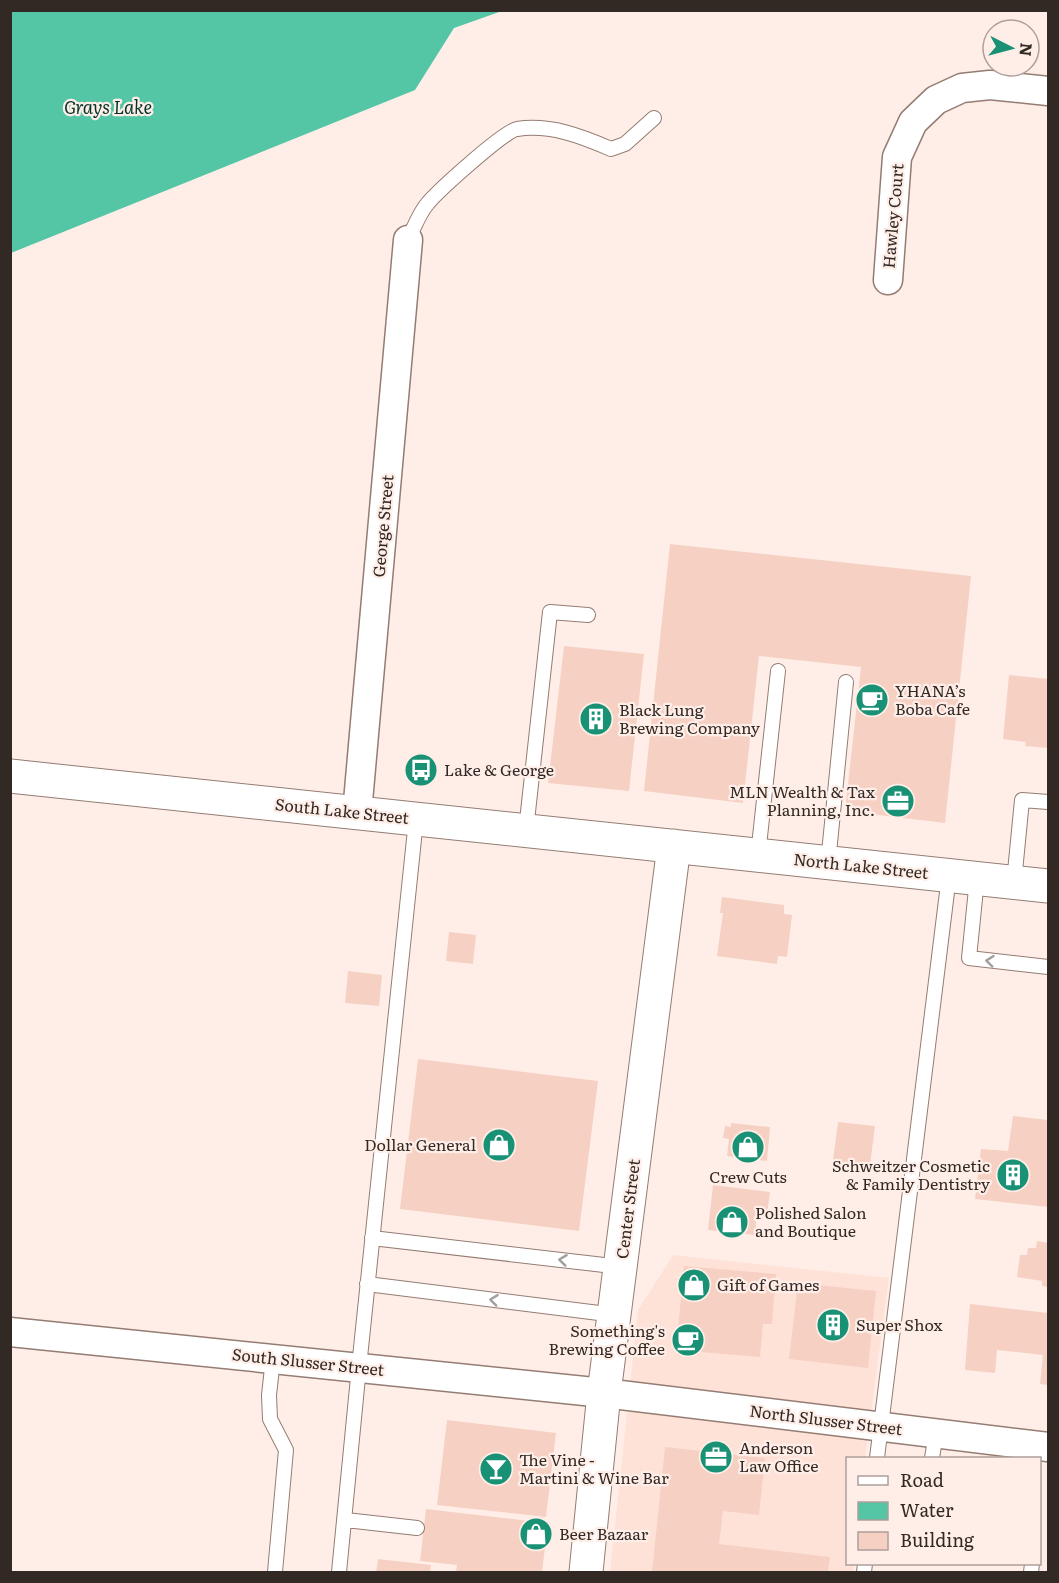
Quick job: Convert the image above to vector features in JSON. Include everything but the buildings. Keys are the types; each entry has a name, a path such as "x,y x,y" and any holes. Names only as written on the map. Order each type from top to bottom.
{"street":[{"name":"Hawley Court","path":"888,280 897,157 914,122 936,100 962,88 990,85 1048,91"},
{"name":"George Street","path":"357,813 408,240"},
{"name":"South Lake Street","path":"10,776 674,846"},
{"name":"North Lake Street","path":"674,846 1048,886"},
{"name":"Center Street","path":"586,1572 604,1393 674,846"},
{"name":"South Slusser Street","path":"10,1332 604,1393"},
{"name":"North Slusser Street","path":"604,1393 880,1426 934,1446 1048,1447"}],"lane":[{"path":"408,240 427,204 463,168 514,129 570,132 611,149 625,144 654,118"},
{"path":"526,830 550,612 588,615"},
{"path":"758,855 778,671"},
{"path":"828,862 846,682"},
{"path":"1014,883 1022,800 1048,802"},
{"path":"339,1572 416,819"},
{"path":"963,877 969,958 1048,967"},
{"path":"877,1457 963,877"},
{"path":"372,1238 621,1267"},
{"path":"368,1284 615,1315"},
{"path":"273,1359 269,1395 270,1419 286,1450 275,1572"},
{"path":"346,1520 417,1528"}],"shaded area":[{"path":"673,1255 889,1278 865,1457 846,1457 846,1565 854,1565 853,1572 610,1572 638,1310"}],"water":[{"name":"Grays Lake","path":"11,10 502,11 454,28 415,90 11,253"}],"place":[{"name":"YHANA’s Boba Cafe","path":"872,700"},
{"name":"Black Lung Brewing Company","path":"596,719"},
{"name":"Lake & George","path":"421,770"},
{"name":"MLN Wealth & Tax Planning, Inc.","path":"898,801"},
{"name":"Dollar General","path":"499,1145"},
{"name":"Crew Cuts","path":"748,1147"},
{"name":"Schweitzer Cosmetic & Family Dentistry","path":"1013,1175"},
{"name":"Polished Salon and Boutique","path":"732,1222"},
{"name":"Gift of Games","path":"694,1285"},
{"name":"Super Shox","path":"833,1325"},
{"name":"Something's Brewing Coffee","path":"688,1340"},
{"name":"Anderson Law Office","path":"716,1457"},
{"name":"The Vine - Martini & Wine Bar","path":"496,1469"},
{"name":"Beer Bazaar","path":"536,1534"}]}
